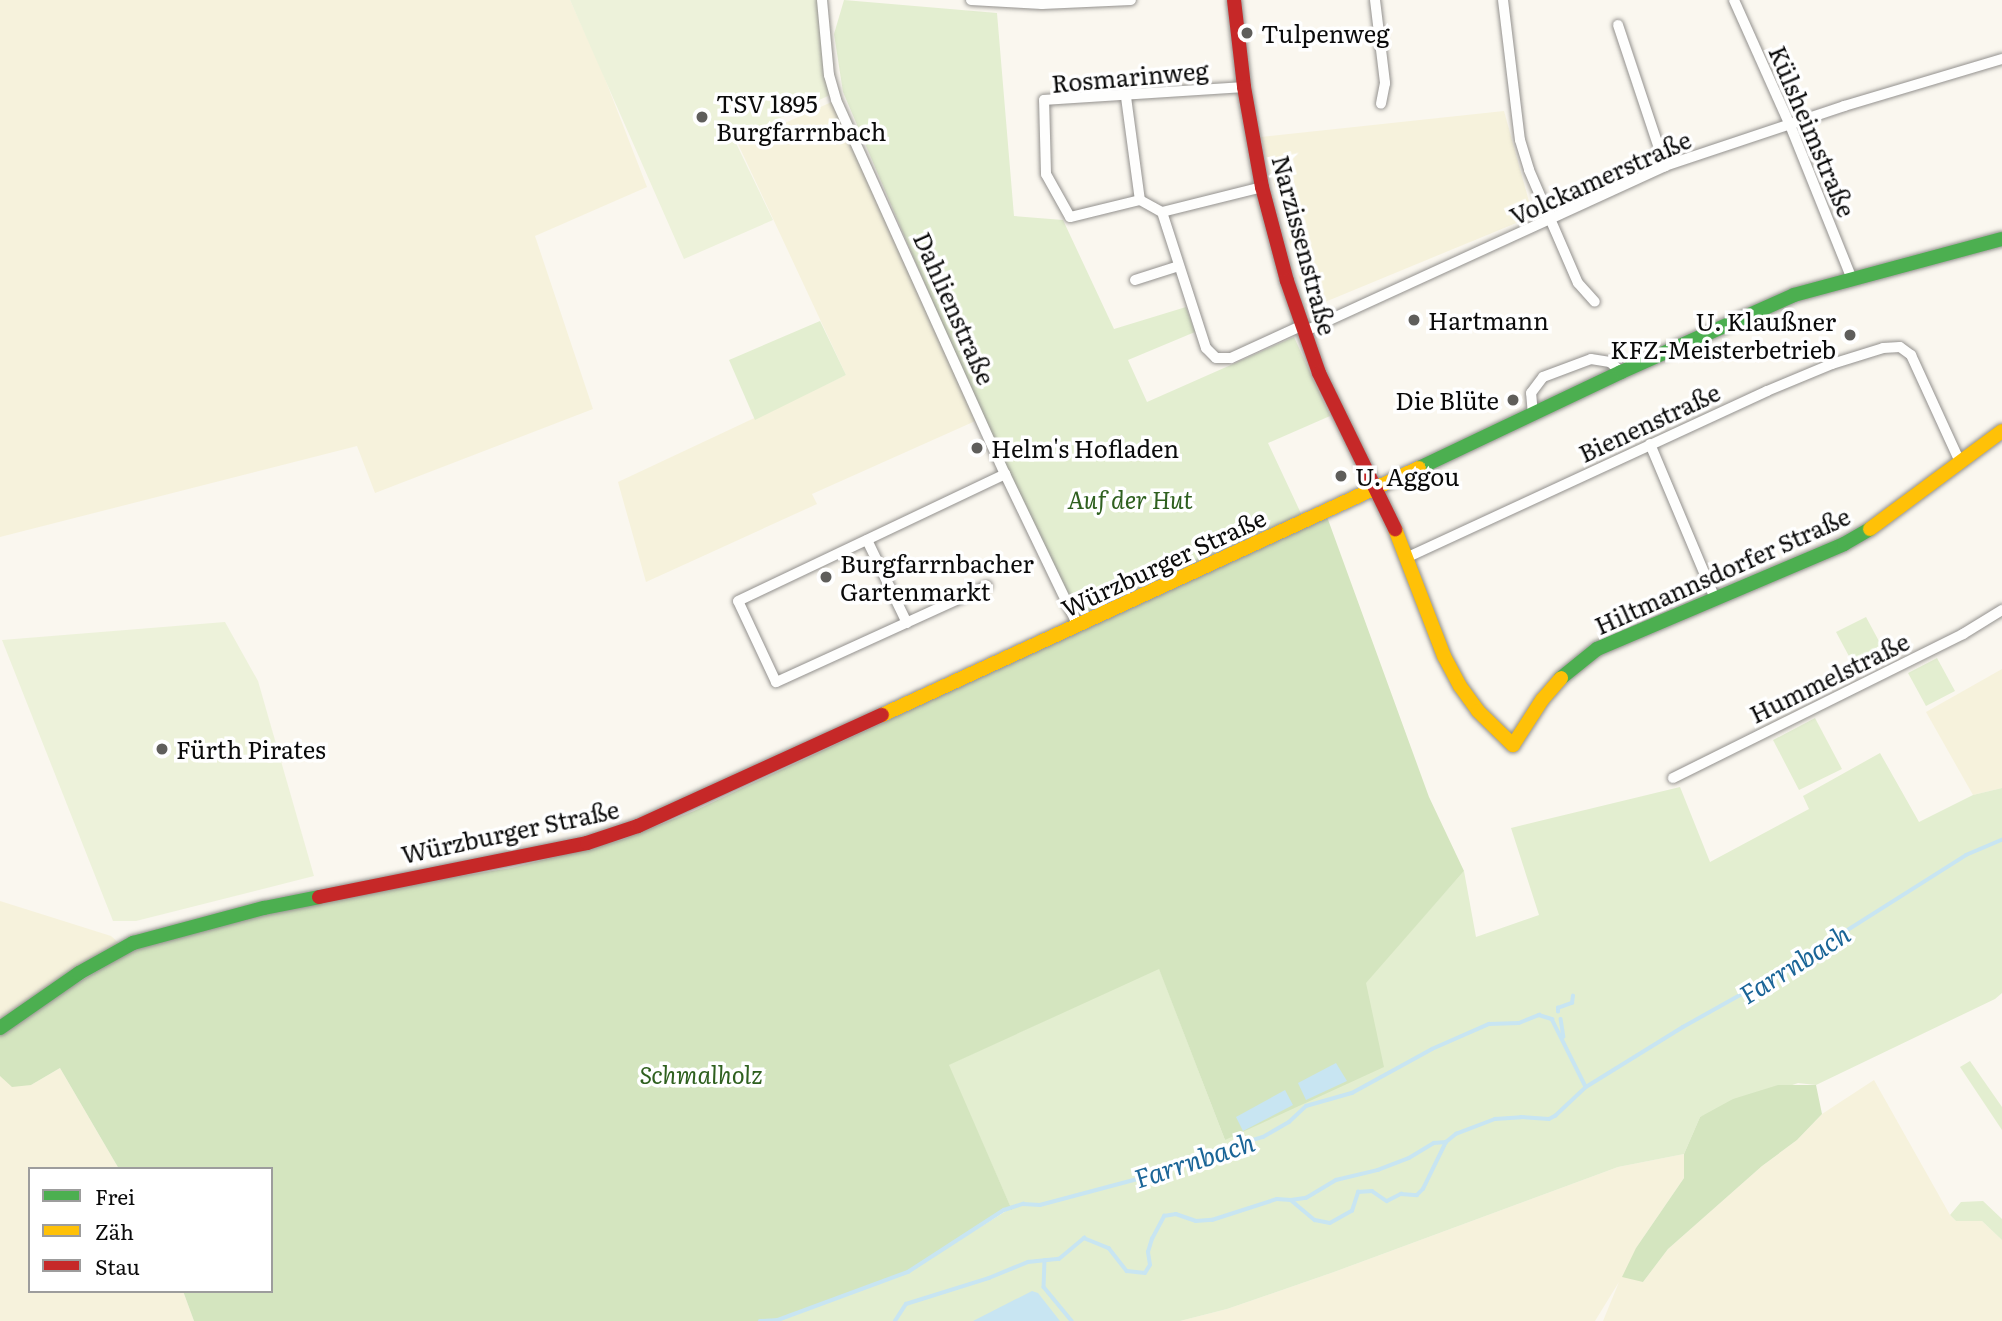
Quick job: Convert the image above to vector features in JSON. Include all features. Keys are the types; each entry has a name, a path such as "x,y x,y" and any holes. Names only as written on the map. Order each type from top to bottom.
{"street":[{"name":"Dahlienstraße","path":"822,0 829,75 836,100 1005,474 1078,626"},
{"path":"971,0 1042,4 1131,0"},
{"name":"Narzissenstraße","path":"1234,0 1244,87 1262,187 1302,329 1319,373 1408,557 1444,656 1460,686 1478,711 1513,745"},
{"path":"1375,0 1385,83 1381,104"},
{"path":"1503,0 1520,140 1549,221 1577,283 1595,302"},
{"name":"Külsheimstraße","path":"1734,0 1790,125 1852,279"},
{"path":"1618,24 1665,166"},
{"name":"Volckamerstraße","path":"1162,212 1206,348 1216,358 1231,358 1549,221 1665,166 2002,59"},
{"name":"Rosmarinweg","path":"1140,200 1070,217 1046,174 1044,100 1126,97 1244,87"},
{"path":"1126,97 1140,200 1162,212 1262,187"},
{"name":"Würzburger Straße","path":"0,1027 79,973 133,943 332,892 587,843 638,827 1374,489 1621,372 1794,295 2002,239"},
{"path":"1135,280 1179,267"},
{"name":"Bienenstraße","path":"1408,557 1650,444 1832,364 1883,348 1900,347 1910,355 1960,462"},
{"path":"1533,415 1531,393 1543,377 1591,359 1611,362 1621,372"},
{"name":"Hiltmannsdorfer Straße","path":"1513,745 1542,700 1564,675 1587,656 1608,643 1811,559 1872,528 2002,431"},
{"path":"1650,444 1715,599"},
{"path":"987,586 776,682 738,601 1005,474"},
{"path":"867,540 907,623"},
{"name":"Hummelstraße","path":"1672,778 1963,634 2002,610"}],"shaded area":[{"path":"0,0 570,0 600,66 647,187 535,236 593,409 375,493 357,446 0,537"},
{"path":"836,100 982,418 812,494 817,504 646,582 618,482 846,375 738,144"},
{"path":"1504,111 1533,216 1308,309 1261,137"},
{"path":"2002,669 2002,788 1973,795 1926,712"},
{"path":"0,901 111,936 121,945 0,1021"},
{"path":"60,1068 118,1167 28,1167 28,1293 184,1293 194,1321 0,1321 0,1076 31,1085"},
{"path":"1874,1080 1950,1215 1956,1221 1982,1221 2002,1240 2002,1321 1603,1321 1619,1282 1595,1321 1180,1321 1227,1309 1334,1272 1618,1167 1684,1154 1684,1178 1636,1248 1643,1282 1668,1249 1762,1166 1797,1140 1822,1114"}],"green space":[{"name":"TSV 1895 Burgfarrnbach","path":"570,0 827,0 822,32 830,95 734,139 773,220 684,259"},
{"name":"Auf der Hut","path":"844,0 997,13 1014,216 1063,220 1114,329 1186,307 1195,332 1128,360 1147,402 1294,337 1330,416 1268,443 1305,522 1082,631 982,418 843,92 834,34"},
{"path":"820,321 846,375 755,420 729,360"},
{"name":"Schmalholz","path":"1326,514 1429,797 1464,871 1366,983 1384,1067 1225,1140 1159,969 949,1065 1012,1210 1004,1210 908,1272 778,1320 194,1321 184,1293 273,1293 273,1167 118,1167 60,1068 31,1085 12,1087 0,1076 0,1029 136,948 325,897 511,868 621,840 694,811"},
{"path":"1866,617 1888,658 1858,673 1836,632"},
{"name":"Fürth Pirates","path":"225,622 258,681 314,876 136,921 113,921 2,640"},
{"path":"1937,658 1955,691 1926,706 1908,673"},
{"path":"1815,718 1842,769 1799,790 1773,740"},
{"path":"1880,753 1919,822 1973,795 2002,788 2002,993 1995,999 1816,1085 1798,1083 1700,1117 1684,1154 1618,1167 1227,1309 1180,1321 760,1321 778,1320 908,1272 1011,1208 948,1065 1159,968 1225,1140 1464,871 1476,937 1539,915 1511,828 1680,787 1710,862 1809,809 1803,796"},
{"path":"1970,1061 2002,1107 2002,1130 1960,1067"},
{"path":"1778,1085 1816,1085 1822,1114 1797,1140 1762,1166 1668,1249 1643,1282 1622,1277 1636,1248 1684,1178 1684,1154 1700,1117 1733,1099"},
{"path":"1983,1201 2002,1219 2002,1240 1982,1221 1956,1221 1950,1215 1961,1202"}],"water":[{"path":"1336,1063 1347,1081 1306,1100 1298,1083"},
{"path":"1285,1090 1293,1105 1243,1131 1236,1117"},
{"path":"1032,1291 1038,1293 1060,1321 973,1321"}],"waterway":[{"name":"Farrnbach","path":"895,1321 906,1304 989,1278 1028,1262 1059,1259 1084,1238 1109,1248 1127,1271 1145,1273 1150,1265 1148,1252 1152,1239 1164,1216 1176,1214 1196,1221 1212,1220 1277,1199 1291,1200 1315,1220 1330,1223 1352,1211 1358,1192 1372,1191 1387,1201 1401,1194 1417,1195 1423,1189 1446,1142 1456,1134 1495,1119 1549,1119 1555,1116 1586,1087 1683,1027 1778,974 1966,855 2002,840"},
{"path":"1558,1012 1558,1008 1572,1003 1573,996"},
{"name":"Farrnbach","path":"760,1321 778,1320 908,1272 1004,1210 1023,1204 1040,1205 1153,1175 1191,1163 1208,1153 1263,1137 1289,1122 1306,1106 1352,1093 1432,1049 1489,1024 1519,1023 1539,1015 1552,1019 1586,1087"},
{"path":"1561,1019 1564,1037"},
{"path":"1291,1200 1306,1198 1336,1180 1378,1170 1409,1158 1434,1143 1446,1142"},
{"path":"1045,1260 1044,1287 1072,1321"}],"traffic: fast":[{"path":"1419,468 1621,372 1794,295 2002,239"},
{"path":"1561,678 1597,649 1844,544 1870,529"},
{"path":"0,1028 79,973 133,943 264,908 319,897"}],"traffic: slow":[{"path":"1870,529 2002,431"},
{"path":"882,715 1419,468"},
{"path":"1395,529 1444,656 1460,686 1478,711 1513,745 1542,700 1561,678"}],"traffic: jam":[{"path":"1234,0 1244,87 1262,187 1287,281 1319,373 1395,529"},
{"path":"319,897 587,843 638,826 882,715"}],"place":[{"name":"Tulpenweg","path":"1247,33"},
{"name":"TSV 1895 Burgfarrnbach","path":"702,117"},
{"name":"Hartmann","path":"1414,320"},
{"name":"U. Klaußner KFZ-Meisterbetrieb","path":"1850,335"},
{"name":"Die Blüte","path":"1513,400"},
{"name":"Helm's Hofladen","path":"977,448"},
{"name":"U. Aggou","path":"1341,476"},
{"name":"Burgfarrnbacher Gartenmarkt","path":"826,577"},
{"name":"Fürth Pirates","path":"162,749"}]}
